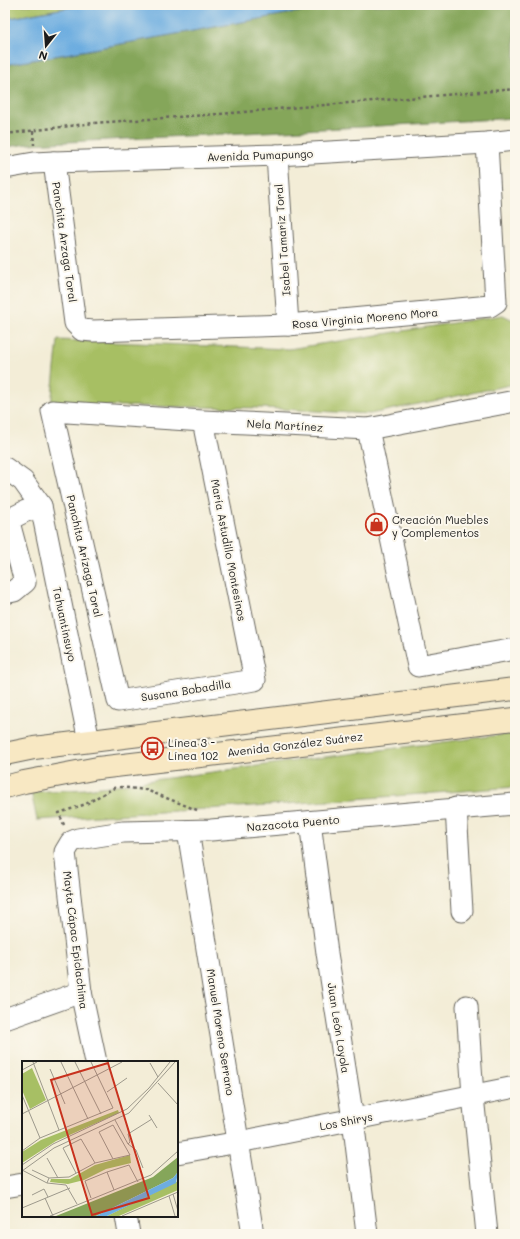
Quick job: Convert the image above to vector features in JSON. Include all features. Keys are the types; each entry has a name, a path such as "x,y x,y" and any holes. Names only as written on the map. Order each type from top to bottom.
{"main road":[{"path":"5,754 34,748 515,689"},
{"name":"Avenida González Suárez","path":"5,787 98,768 515,719"}],"street":[{"name":"Avenida Pumapungo","path":"5,168 34,163 277,155 487,143 515,140"},
{"name":"Rosa Virginia Moreno Mora","path":"75,323 82,330 93,331 288,325 490,306 496,302 487,143"},
{"name":"Isabel Tamariz Toral","path":"277,155 288,325"},
{"name":"Panchita Arzaga Toral","path":"54,162 75,323"},
{"name":"Nela Martínez","path":"52,411 203,421 368,429 515,401"},
{"name":"Panchita Arízaga Toral","path":"52,411 118,701"},
{"name":"María Astudillo Montesinos","path":"203,421 255,680"},
{"path":"368,429 418,666 515,649"},
{"path":"5,468 23,481 41,506 12,518 10,526 25,582 14,591 5,593"},
{"name":"Tahuantinsuyo","path":"41,506 89,742"},
{"name":"Susana Bobadilla","path":"118,701 255,680"},
{"name":"Nazacota Puento","path":"71,842 78,839 123,832 211,830 515,804"},
{"path":"456,808 462,911"},
{"name":"Juan León Loyola","path":"310,822 327,952 353,1119 367,1234"},
{"name":"Manuel Moreno Serrano","path":"188,831 253,1234"},
{"name":"Mayta Cápac Epiclachima","path":"71,842 65,852 81,992 96,1061"},
{"path":"5,1020 81,992"},
{"path":"467,1006 473,1096 487,1234"},
{"name":"Los Shirys","path":"178,1153 515,1087"},
{"path":"5,1187 22,1184"},
{"path":"126,1217 128,1234"}],"path":[{"path":"5,134 94,123 220,114 515,88"},
{"path":"98,768 103,779 113,780 117,783 117,787"},
{"path":"71,842 59,813 86,804 117,787 146,790 197,809"}],"green space":[{"path":"5,5 81,5 5,19"},
{"path":"336,5 515,5 515,118 29,144 5,147 5,65"},
{"path":"503,315 515,321 515,384 370,414 263,408 51,405 58,340 289,349"},
{"path":"515,733 515,787 37,820 31,792 86,789"}],"water":[{"path":"83,5 336,5 5,65 5,19"}],"place":[{"name":"Creación Muebles y Complementos","path":"377,525"},
{"name":"Línea 3 - Línea 102","path":"153,748"}]}
